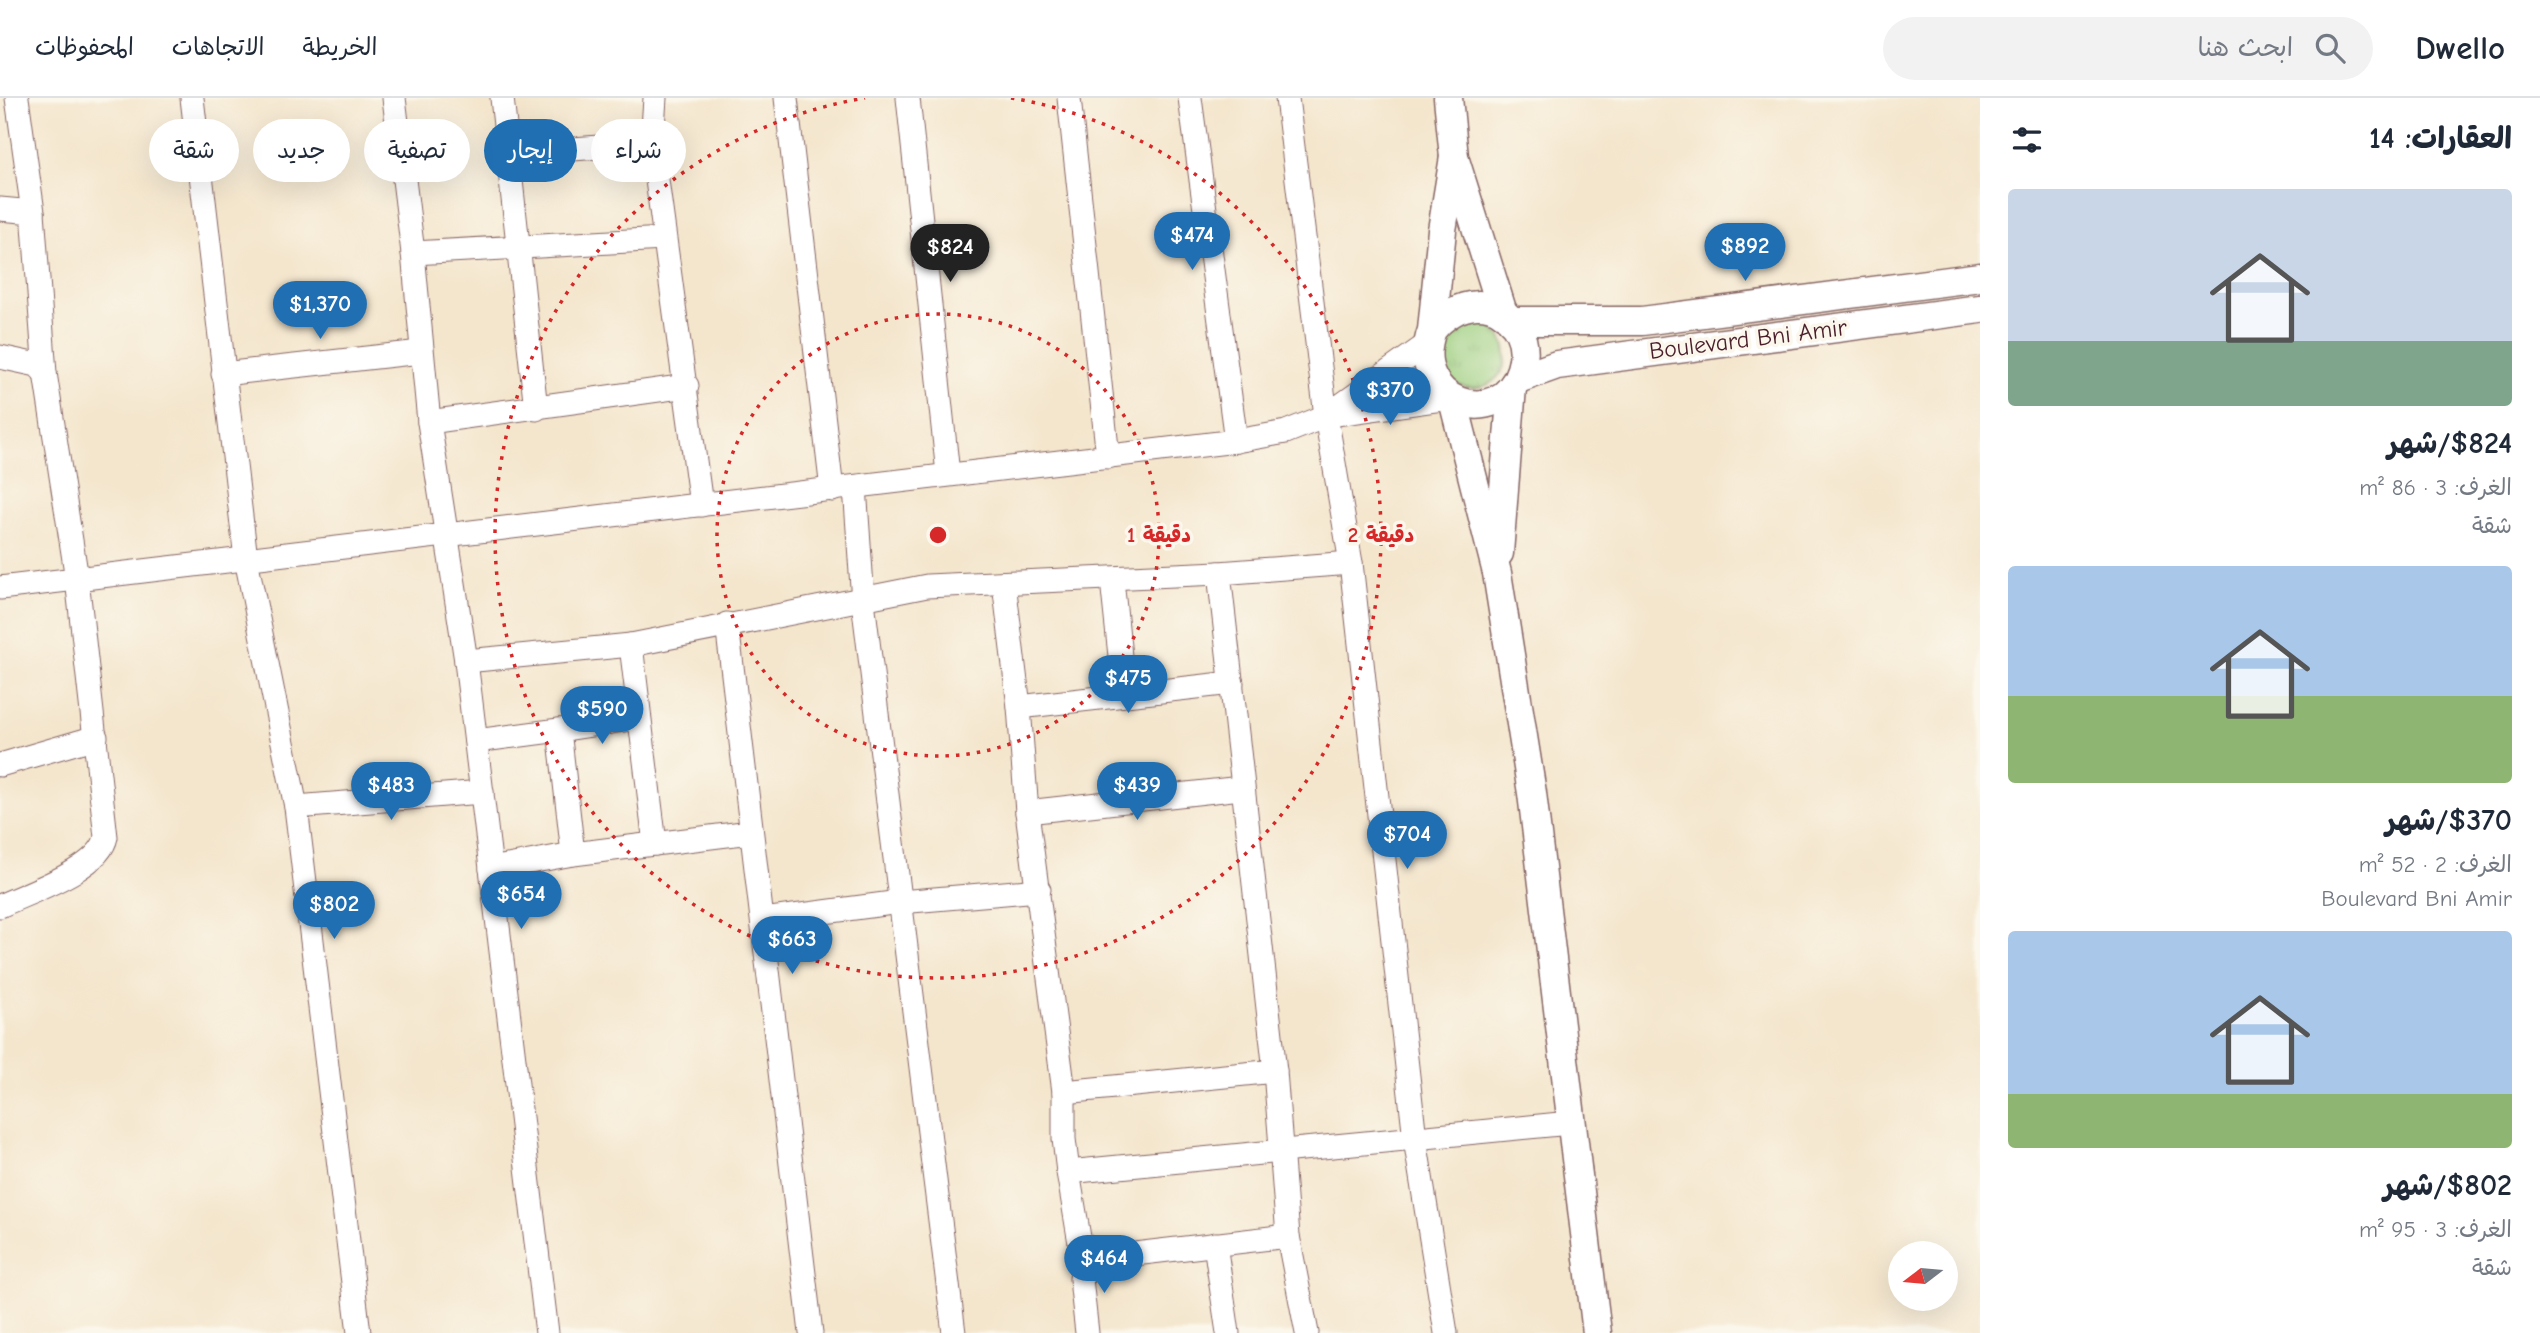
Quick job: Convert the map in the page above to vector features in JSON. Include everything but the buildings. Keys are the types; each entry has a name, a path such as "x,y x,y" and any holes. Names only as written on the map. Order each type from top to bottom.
{"main road":[{"path":"1448,98 1454,157 1507,317 1524,344 1524,358 1515,383 1497,573"},
{"path":"1454,157 1429,337 1430,375 1451,399 1497,573 1532,793 1597,1333"},
{"name":"Boulevard Bni Amir","path":"1507,317 1642,321 1980,277"},
{"path":"1429,337 1442,317 1456,308 1488,306 1507,317"},
{"name":"Boulevard Bni Amir","path":"1515,383 1557,365 1980,309"},
{"path":"1451,399 1468,404 1485,403 1500,397 1515,383"}],"street":[{"path":"0,906 89,862 104,847 106,825 77,579 45,373 33,212 17,98"},
{"path":"192,98 246,559 296,807 359,1333"},
{"path":"394,98 413,253 429,422 466,661 547,1333"},
{"path":"502,98 504,119"},
{"path":"654,119 655,98"},
{"path":"786,98 832,489"},
{"path":"908,98 948,474"},
{"path":"1069,98 1108,457"},
{"path":"1190,98 1236,441"},
{"path":"1287,98 1326,416 1351,563 1415,1139 1446,1333"},
{"path":"511,182 536,409"},
{"path":"657,182 687,386 701,505"},
{"path":"0,209 33,212"},
{"path":"413,253 664,239"},
{"path":"1326,416 1429,337"},
{"path":"223,374 421,352"},
{"path":"0,357 37,365 45,373"},
{"path":"429,422 687,386"},
{"path":"0,588 1236,441 1286,432 1326,416 1451,399"},
{"path":"855,487 863,601 954,1333"},
{"path":"466,661 631,645 727,624 863,601 927,586 1112,580 1351,563"},
{"path":"1219,573 1241,789 1275,1071 1279,1153 1288,1236 1307,1333"},
{"path":"1112,580 1124,694"},
{"path":"1003,583 1019,707 1027,812 1064,1092 1064,1139 1068,1172 1076,1226 1085,1254 1081,1279 1087,1333"},
{"path":"727,624 811,1333"},
{"path":"631,645 655,844"},
{"path":"1019,707 1232,683"},
{"path":"476,741 638,718"},
{"path":"559,730 573,854"},
{"path":"0,765 96,737"},
{"path":"1027,812 1241,789"},
{"path":"296,807 482,792"},
{"path":"491,869 573,854 751,832"},
{"path":"763,920 900,902 1039,890"},
{"path":"1064,1092 1275,1071"},
{"path":"1068,1172 1570,1123"},
{"path":"1085,1254 1098,1261 1288,1236"},
{"path":"1215,1244 1228,1333"}],"green space":[{"path":"1473,322 1486,325 1496,332 1503,342 1506,355 1503,368 1496,378 1486,385 1473,388 1460,385 1450,378 1443,368 1440,355 1443,342 1450,332 1460,325"}]}
